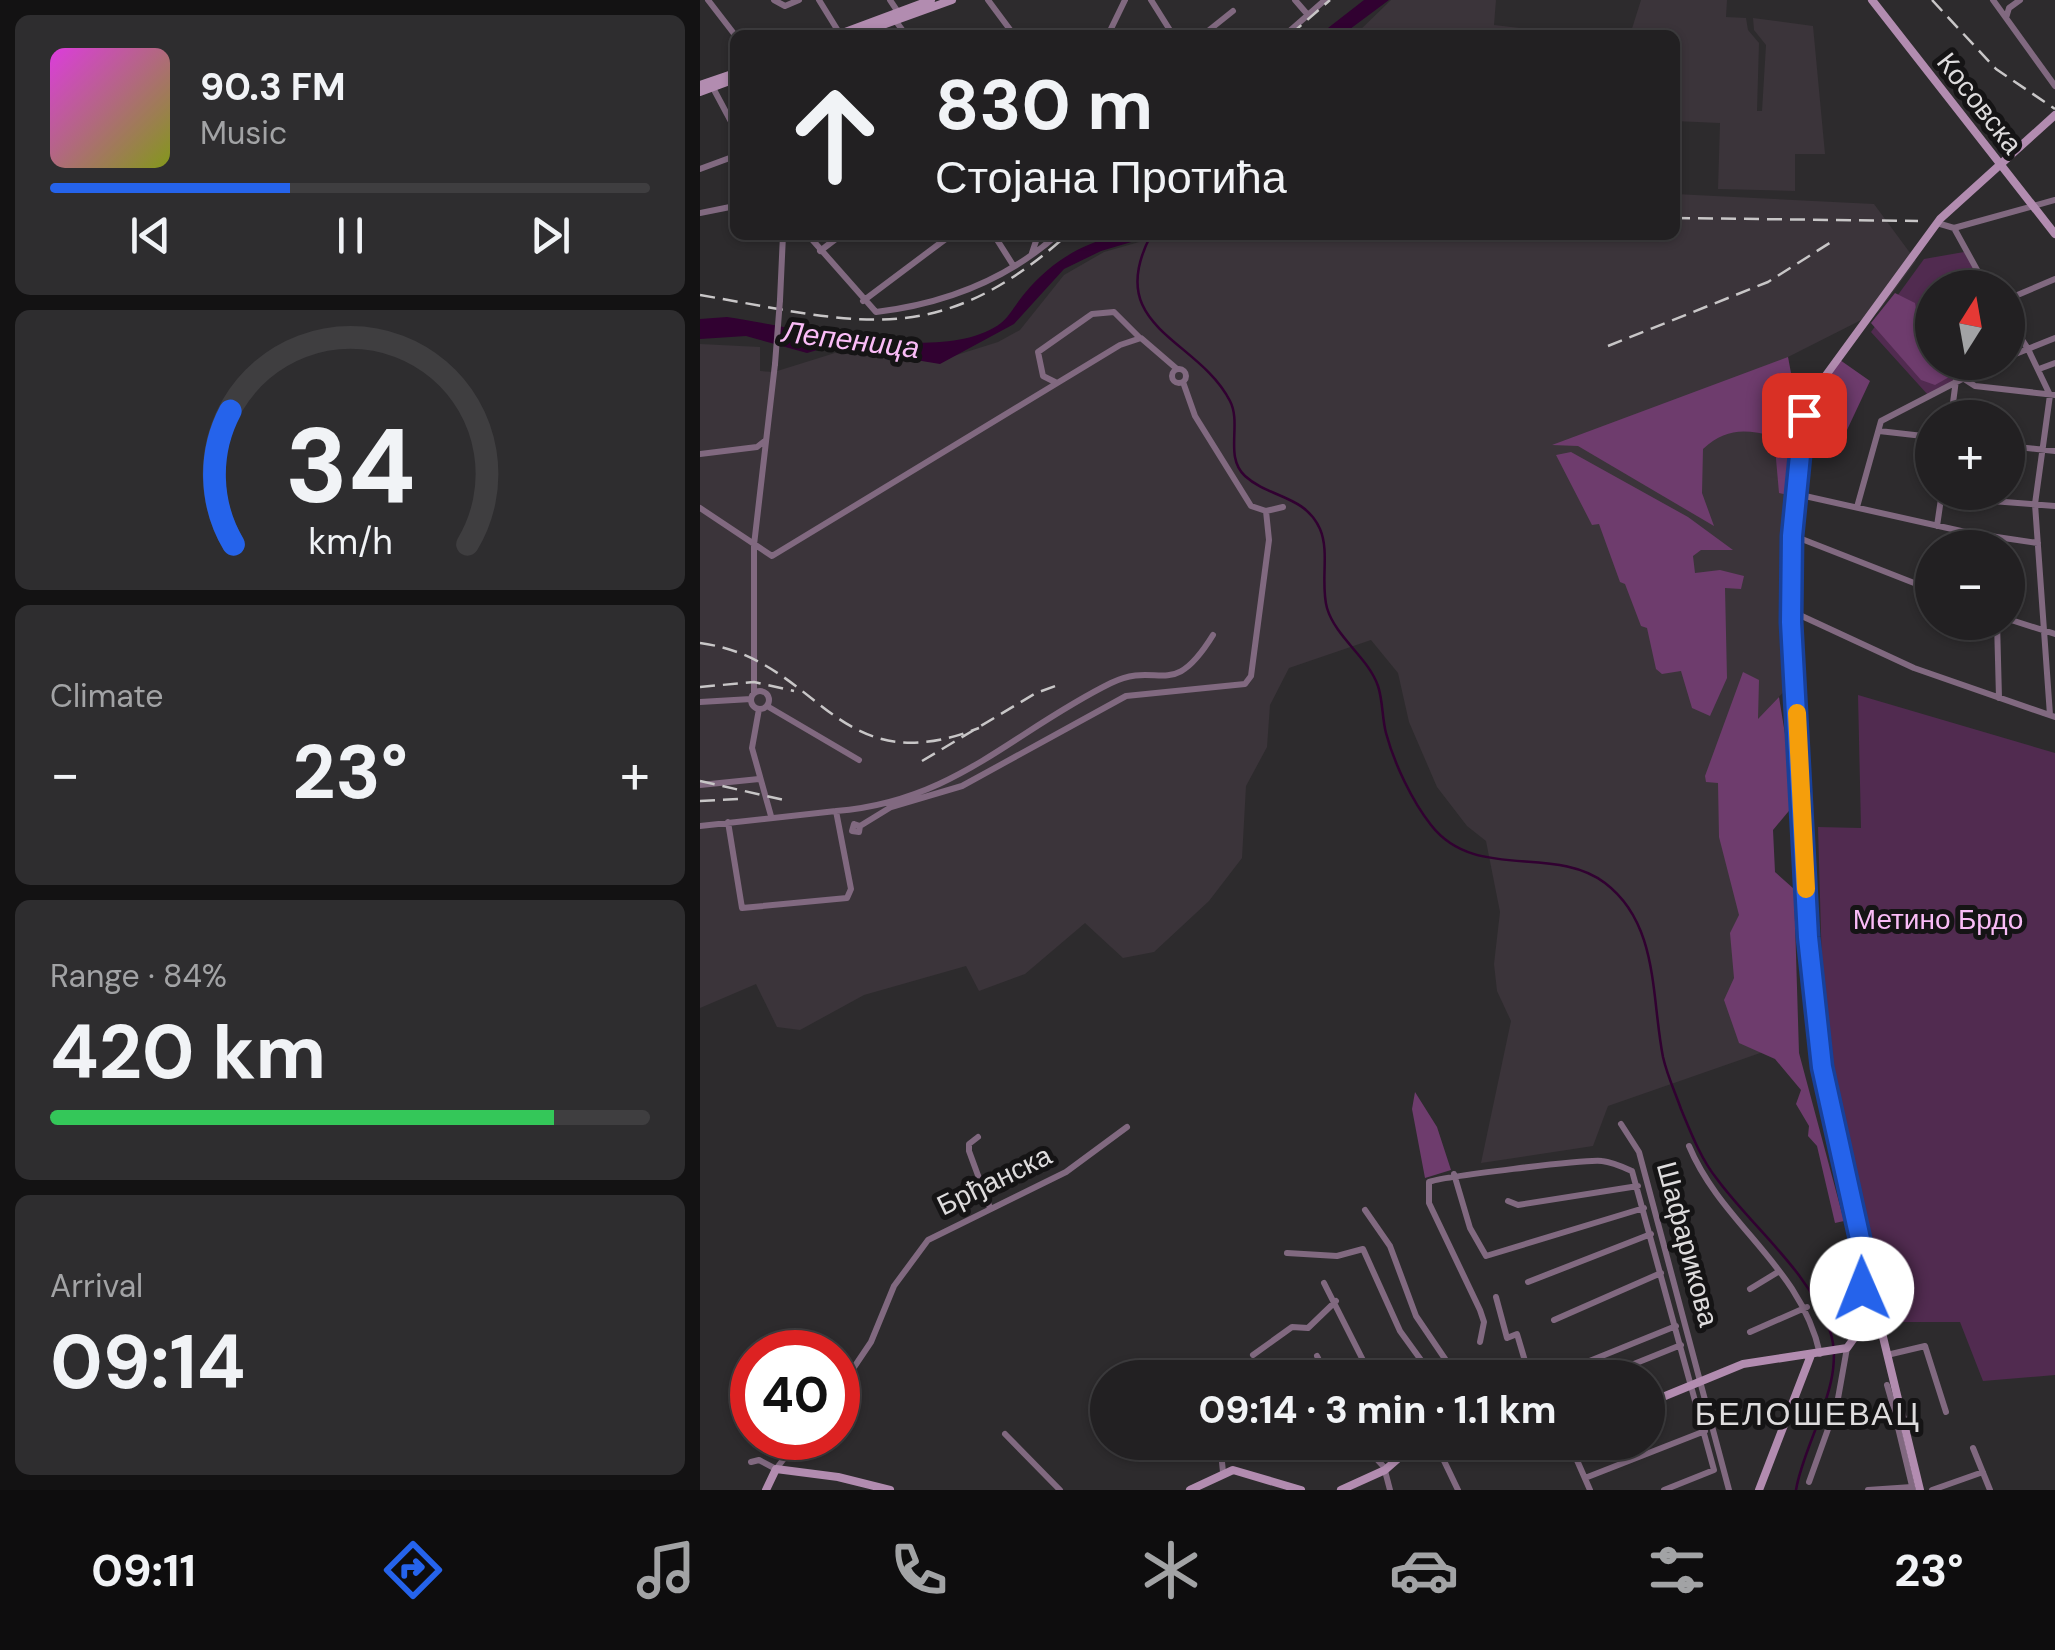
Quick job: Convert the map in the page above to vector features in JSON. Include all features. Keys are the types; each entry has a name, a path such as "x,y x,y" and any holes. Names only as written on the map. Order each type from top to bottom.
{"main road":[{"path":"866,30 931,0"},
{"path":"851,30 952,0"},
{"name":"Косовска","path":"1872,0 2055,234"},
{"path":"700,88 730,78"},
{"path":"1915,1489 1825,1080 1814,1005 1791,611 1792,536 1801,432 1813,394 1937,223 1998,162 2055,115"},
{"path":"1665,1396 1743,1364 1842,1350 1858,1334 1862,1289 1868,1275"},
{"path":"1759,1490 1804,1369 1818,1354"},
{"path":"1796,1356 1804,1369"},
{"path":"1341,1490 1385,1470 1397,1460"},
{"path":"766,1490 776,1470 838,1477 890,1490"},
{"path":"1190,1490 1223,1472 1238,1471 1301,1490"}],"street":[{"path":"708,0 731,30"},
{"path":"774,0 784,6 799,0"},
{"path":"819,0 836,30"},
{"path":"890,0 903,30"},
{"path":"988,0 1010,30"},
{"path":"1111,30 1125,0"},
{"path":"1150,0 1170,30"},
{"path":"1295,0 1308,15"},
{"path":"1291,30 1325,0"},
{"path":"1993,0 2055,86"},
{"path":"2006,18 2020,0"},
{"path":"1208,30 1233,12"},
{"path":"712,84 730,119"},
{"path":"700,169 730,158"},
{"path":"1937,223 1954,228 2055,200"},
{"path":"700,213 730,207"},
{"path":"1954,228 1976,270"},
{"path":"782,240 775,364 754,545 753,696 763,708 859,760"},
{"path":"812,240 870,308 879,311 946,299 1032,255 1051,240"},
{"path":"820,251 834,240"},
{"path":"863,300 944,240"},
{"path":"997,240 1013,264"},
{"path":"1032,255 1036,240"},
{"path":"2025,291 2055,278"},
{"path":"1058,383 1043,376 1038,352 1092,314 1114,312 1177,369 1173,379 1183,382 1195,416 1252,506 1266,512 1284,507"},
{"path":"700,508 772,556 1120,345 1141,338"},
{"path":"2025,350 2055,338"},
{"path":"1791,611 1914,668 2053,716 2051,634 2036,504 2052,395 2025,344"},
{"path":"2039,369 2055,363"},
{"path":"1858,507 1882,420 1954,380"},
{"path":"1962,380 1975,386 2052,395"},
{"path":"1879,431 1915,435"},
{"path":"700,454 757,447 766,440"},
{"path":"2025,448 2055,451"},
{"path":"1796,494 1958,530"},
{"path":"2025,503 2055,506"},
{"path":"1938,526 1940,510"},
{"path":"860,826 891,807 962,786 1126,696 1245,684 1254,660 1269,540 1266,512"},
{"path":"1792,536 1915,583"},
{"path":"2025,541 2038,543"},
{"path":"2025,626 2051,634"},
{"path":"700,826 863,809 950,783 1114,681 1182,672 1195,664 1214,635"},
{"path":"1997,640 1999,698"},
{"path":"700,702 767,694 751,738 759,780 772,816"},
{"path":"700,785 759,780"},
{"path":"728,822 742,908 840,900 847,898 850,889 836,811"},
{"name":"Шафарикова","path":"1621,1124 1639,1152 1697,1383"},
{"name":"Брђанска","path":"860,1361 894,1286 920,1248 937,1232 1066,1172 1127,1127"},
{"path":"978,1138 969,1144 970,1151 990,1208"},
{"path":"1689,1146 1708,1182 1807,1307 1818,1354"},
{"path":"1480,1342 1484,1322 1480,1310 1425,1193 1432,1180 1454,1174 1488,1175 1599,1160 1632,1172 1729,1490"},
{"path":"1454,1174 1482,1255 1491,1256 1644,1208"},
{"path":"1508,1201 1518,1204 1638,1186"},
{"path":"1366,1210 1390,1246 1416,1316 1446,1360"},
{"path":"1528,1282 1651,1234"},
{"path":"1287,1252 1322,1257 1363,1248 1400,1332 1421,1360"},
{"path":"1750,1289 1778,1272"},
{"path":"1554,1320 1661,1273"},
{"path":"1324,1283 1364,1360"},
{"path":"1496,1298 1502,1330 1506,1338 1518,1334 1525,1360"},
{"path":"1253,1354 1290,1328 1308,1328 1336,1301"},
{"path":"1750,1332 1807,1307"},
{"path":"1592,1360 1676,1326"},
{"path":"1643,1360 1682,1344"},
{"path":"1886,1355 1925,1346 1946,1412"},
{"path":"1809,1482 1838,1404 1842,1350"},
{"path":"1317,1356 1319,1360"},
{"path":"1664,1490 1714,1470 1697,1383"},
{"path":"1888,1385 1897,1411"},
{"path":"1585,1478 1705,1431"},
{"path":"1005,1434 1060,1490"},
{"path":"1973,1448 1990,1490"},
{"path":"752,1462 759,1460 776,1470 784,1460"},
{"path":"1222,1460 1223,1472"},
{"path":"1376,1460 1385,1470 1390,1490"},
{"path":"1444,1460 1458,1490"},
{"path":"1577,1460 1590,1490"},
{"path":"1932,1490 1983,1472"},
{"path":"1868,1490 1915,1489"}],"shaded area":[{"path":"1391,0 1496,0 1494,25 1536,30 1360,30"},
{"path":"1641,0 1727,0 1726,17 1746,18 1748,30 1759,43 1757,111 1762,111 1766,45 1754,30 1753,18 1813,26 1825,154 1795,154 1795,191 1718,189 1720,123 1680,121 1680,30 1632,30"},
{"path":"1680,194 1874,204 1916,261 1879,311 1788,357 1798,454 1791,588 1795,679 1721,762 1763,1052 1608,1106 1593,1146 1481,1163 1511,1021 1497,991 1494,964 1500,912 1486,841 1467,826 1437,787 1409,722 1398,673 1371,640 1289,668 1270,705 1267,747 1246,786 1242,858 1209,901 1154,952 1123,958 1085,923 1025,974 979,991 966,966 864,995 800,1030 777,1027 756,984 700,1008 700,344 760,347 760,371 774,372 835,353 944,359 998,342 1020,330 1064,275 1104,252 1146,240 1680,240"},
{"path":"1895,293 1915,303 1915,373 1871,323"},
{"path":"1788,357 1797,405 1788,495 1779,493 1774,436 1744,432 1720,437 1703,449 1702,493 1714,526 1578,446 1552,445"},
{"path":"1840,360 1870,381 1839,447 1806,441 1811,402"},
{"path":"1571,452 1688,517 1733,550 1701,550 1693,556 1695,573 1720,570 1744,576 1741,589 1725,588 1727,678 1710,716 1692,708 1681,671 1662,674 1656,669 1647,628 1641,626 1625,584 1620,582 1599,524 1592,525 1556,455"},
{"path":"1743,672 1759,680 1758,719 1779,697 1795,796 1793,806 1773,830 1775,872 1794,889 1799,1053 1844,1221 1835,1223 1817,1146 1808,1136 1809,1126 1796,1104 1801,1090 1775,1059 1739,1043 1724,1000 1734,978 1730,933 1739,915 1719,837 1718,783 1706,782 1705,776"},
{"path":"1415,1092 1437,1127 1451,1170 1425,1178 1412,1109"}],"green space":[{"path":"1964,252 1975,270 1916,270 1924,259"},
{"path":"1915,271 1915,380 1960,380 1928,395 1871,332"},
{"name":"Метино Брдо","path":"1858,695 2055,753 2055,1375 1983,1381 1960,1322 1891,1322 1824,1038 1818,827 1861,828"}],"water":[{"path":"1364,0 1389,0 1349,30 1325,30"},
{"name":"Лепеница","path":"1102,240 1138,240 1101,251 1064,269 1014,324 940,364 831,346 807,353 746,336 700,339 700,319 727,317 829,335 908,343 944,342 976,335 1001,323 1055,264"}],"waterway":[{"path":"1149,240 1139,266 1138,291 1146,312 1215,380 1230,401 1235,460 1245,476 1305,509 1320,529 1324,588 1331,619 1373,676 1394,757 1431,825 1449,842 1470,853 1585,872 1605,883 1635,919 1650,962 1665,1064 1697,1146 1731,1197 1795,1269 1830,1331 1834,1350 1829,1390 1796,1490"}],"railway":[{"path":"1296,30 1330,0"},
{"path":"1932,0 1996,69 2055,109"},
{"path":"1680,218 1918,221"},
{"path":"1608,346 1768,282 1836,239"},
{"path":"700,295 851,319 935,313 976,298 1020,272 1061,240"},
{"path":"700,643 741,654 775,671 830,713 859,730 891,741 930,741 979,728"},
{"path":"700,687 754,682 794,691"},
{"path":"922,761 1036,693 1058,685"},
{"path":"700,781 784,800"},
{"path":"700,801 740,799"}],"slow traffic":[{"path":"1797,713 1806,889"}],"district":[{"name":"БЕЛОШЕВАЦ","path":"1808,1414"}],"route":[{"path":"1804,415 1792,536 1791,622 1804,801 1808,937 1822,1067 1868,1275 1862,1289"}]}
